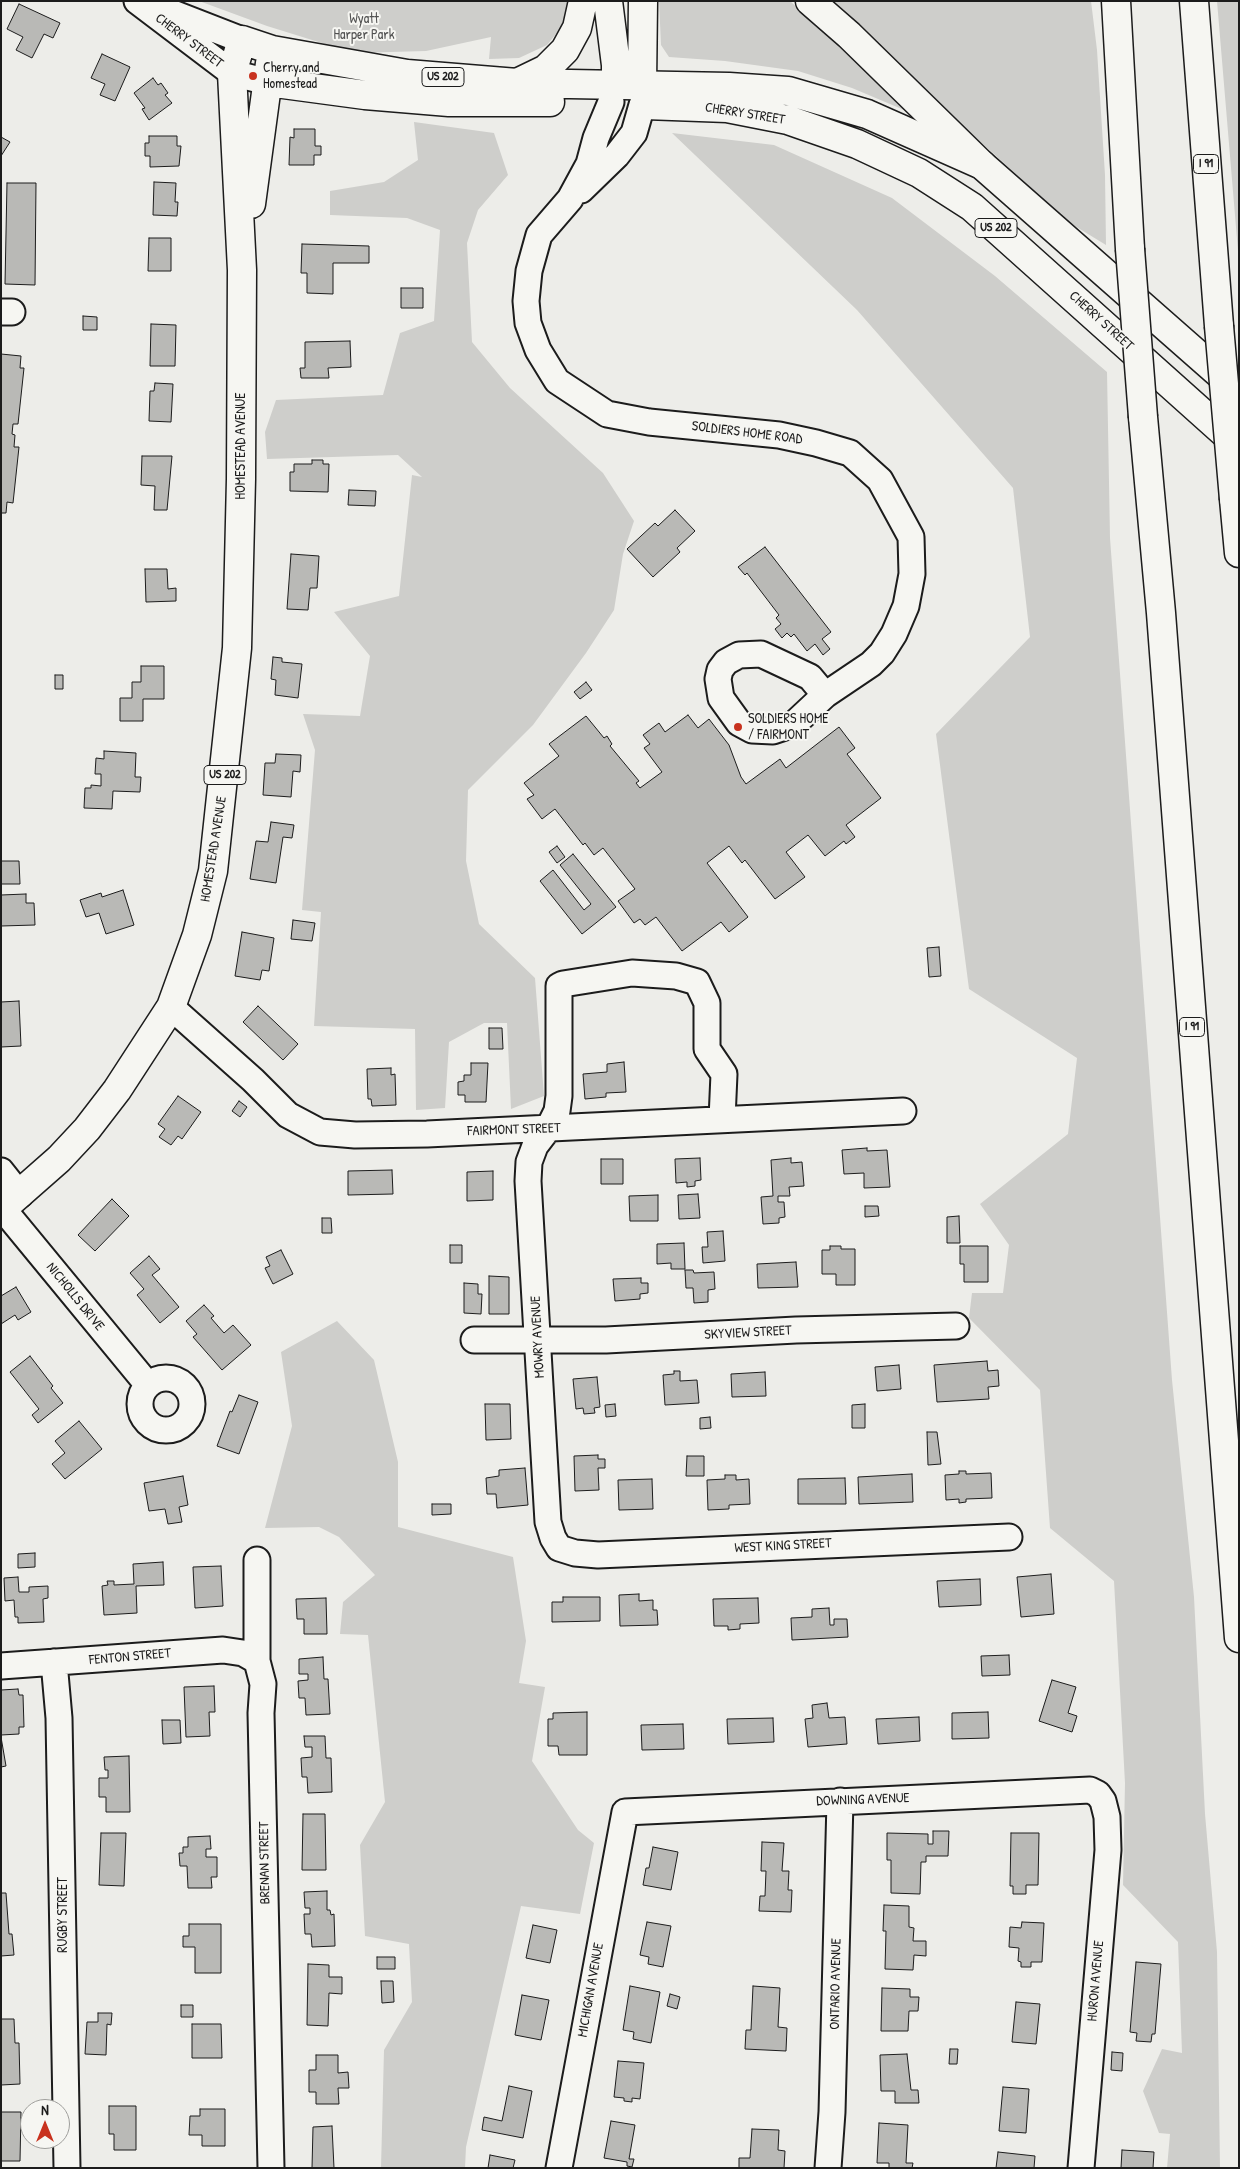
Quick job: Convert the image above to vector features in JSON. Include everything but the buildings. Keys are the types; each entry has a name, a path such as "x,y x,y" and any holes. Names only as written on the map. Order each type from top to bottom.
{"main road":[{"path":"517,83 546,69 565,50 577,28 583,1"},
{"path":"608,1 616,65 628,95"},
{"path":"628,95 643,1"},
{"path":"810,1 849,35 982,165"},
{"path":"1101,1 1124,154"},
{"name":"I 91","path":"1116,1 1130,249 1161,613 1239,1638"},
{"name":"I 91","path":"1194,1 1239,553"},
{"name":"HOMESTEAD AVENUE","path":"8,1205 87,1129 118,1090 171,1007 197,935 213,871 227,757 237,648 241,479 242,270 232,73 242,40"},
{"name":"CHERRY STREET","path":"242,40 272,50 407,74 517,83 727,108 788,120 857,144 918,173 972,207 1239,446"},
{"name":"HOMESTEAD AVENUE","path":"242,270 272,50"},
{"name":"CHERRY STREET","path":"268,82 365,95 449,102 628,95 728,87 788,91 867,114 982,165 1239,391"}],"street":[{"name":"CHERRY STREET","path":"136,1 232,73 268,82"},
{"name":"CHERRY STREET","path":"142,1 242,40"},
{"name":"SOLDIERS HOME ROAD","path":"570,199 589,164 596,138 628,95"},
{"name":"SOLDIERS HOME ROAD","path":"628,95 634,133 596,178 570,199 539,236 529,271 526,301 528,323 535,341 557,381 607,414 649,422 779,435 850,453 880,480 911,537 912,574 906,606 894,634 882,653 871,664 825,695"},
{"path":"548,1128 557,1111 560,1096 559,986 632,973 676,976 697,982 707,1003 707,1049 724,1074 722,1119"},
{"name":"FAIRMONT STREET","path":"171,1007 253,1080 288,1115 320,1132 427,1134 903,1111"},
{"name":"MOWRY AVENUE","path":"548,1128 535,1146 529,1162 528,1181 539,1342 548,1522 553,1538 559,1548"},
{"name":"NICHOLLS DRIVE","path":"1,1172 8,1205 148,1385"},
{"name":"SKYVIEW STREET","path":"474,1340 539,1342 956,1326"},
{"name":"WEST KING STREET","path":"559,1548 575,1553 598,1555 1009,1537"},
{"name":"BRENAN STREET","path":"257,1560 257,1661 262,1684 261,1723 271,2168"},
{"name":"FENTON STREET","path":"1,1666 223,1650 243,1653 257,1661"},
{"name":"RUGBY STREET","path":"54,1662 60,1747 67,2168"},
{"name":"DOWNING AVENUE","path":"625,1812 1073,1790 1090,1790 1099,1796"},
{"name":"HURON AVENUE","path":"1081,2168 1108,1850 1107,1817 1099,1796"},
{"name":"ONTARIO AVENUE","path":"828,2168 832,2112 840,1801"},
{"name":"MICHIGAN AVENUE","path":"559,2168 625,1812"}],"green space":[{"name":"Wyatt Harper Park","path":"199,1 569,1 565,23 547,45 519,58 489,59 491,37 426,51 354,53 267,26"},
{"path":"659,1 790,1 909,112 852,88 798,71 725,61 669,57 661,45"},
{"path":"825,1 1091,1 1097,50 1105,175 1106,245 1070,223"},
{"path":"1217,1 1239,1 1239,261 1238,251"},
{"path":"414,122 494,133 508,175 478,210 467,243 472,342 510,388 603,473 634,521 623,554 614,610 586,653 533,725 468,790 466,861 479,924 535,978 544,1096 511,1109 507,1023 484,1023 449,1042 445,1108 416,1110 415,1029 314,1026 321,912 302,910 315,750 303,714 360,716 370,656 334,612 399,596 412,475 422,477 398,455 267,459 265,432 276,400 383,395 400,333 434,321 440,230 407,218 330,215 330,191 384,182 418,160"},
{"path":"672,133 774,145 892,198 995,276 1107,372 1110,538 1172,1380 1194,1597 1205,1814 1217,1952 1220,2168 1167,2168 1170,2134 1159,2133 1143,2091 1162,2049 1182,2053 1178,1942 1123,1885 1125,1783 1114,1581 1050,1528 1040,1390 969,1318 972,1293 1003,1293 1009,1245 980,1204 1068,1134 1077,1058 969,989 936,734 1030,637 1013,488 857,310"},
{"path":"337,1321 374,1360 398,1462 398,1527 513,1557 526,1641 519,1683 545,1687 532,1761 578,1830 594,1843 580,1914 521,1906 466,2147 465,2168 381,2168 384,2050 412,2002 409,1944 365,1936 360,1845 385,1802 368,1635 340,1634 343,1602 375,1575 339,1537 319,1527 265,1528 292,1426 281,1352"}],"place":[{"name":"Cherry and Homestead","path":"253,76"},
{"name":"SOLDIERS HOME / FAIRMONT","path":"738,727"}]}
